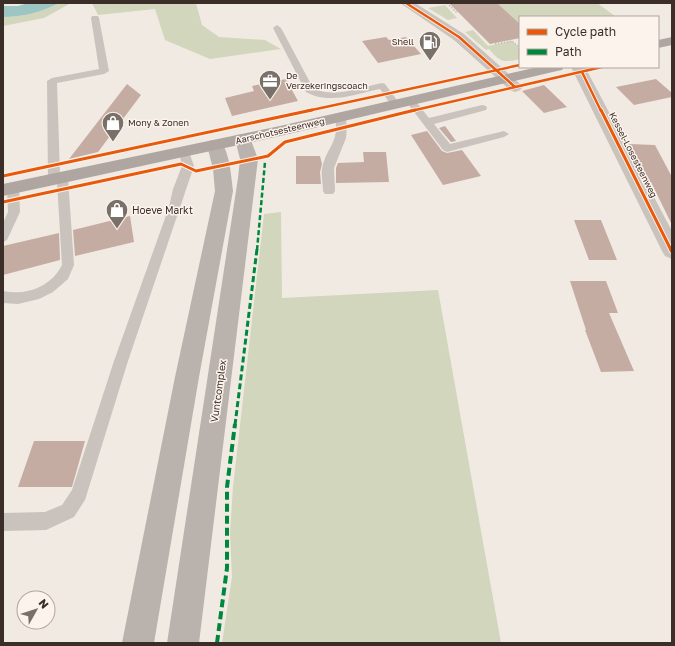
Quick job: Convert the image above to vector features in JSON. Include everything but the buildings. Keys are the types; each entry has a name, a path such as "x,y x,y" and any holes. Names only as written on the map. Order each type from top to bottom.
{"main road":[{"path":"659,44 672,41"},
{"name":"Aarschotsesteenweg","path":"8,189 243,139 394,103 511,83 554,68"},
{"name":"Vuntcomplex","path":"183,643 247,178 248,159 243,139"},
{"path":"138,643 187,377 224,191 222,169 215,145"}],"street":[{"path":"406,3 459,37 511,83"},
{"name":"Kessel-Losesteenweg","path":"579,68 642,189 672,251"}],"lane":[{"path":"3,297 17,298 32,296 46,290 62,278 68,265 58,178 52,81 104,71 95,18"},
{"path":"277,28 309,90 314,94 331,96 382,86 394,103"},
{"path":"410,100 447,148 504,134"},
{"path":"427,122 482,108"},
{"path":"329,190 328,169 342,135 343,127 340,117"},
{"path":"3,522 46,521 68,510 79,494 121,361 188,166 184,152"},
{"path":"3,237 14,212 8,189"}],"green space":[{"path":"59,3 71,3 44,18 3,26 3,17 32,13"},
{"path":"92,3 196,3 202,25 219,37 265,40 281,49 210,59 165,40 155,9 98,15"},
{"path":"497,3 597,3 615,16 519,16 519,23"},
{"path":"445,5 457,18 448,20 428,8"},
{"path":"473,30 488,46 512,41 519,48 519,59 506,61 499,59 489,49 486,50 465,32"},
{"path":"281,212 282,298 438,290 501,643 222,643 232,577 230,533 233,487 264,214"}],"water":[{"path":"28,3 59,3 32,13 3,17 3,6 18,6"}],"marked path":[{"path":"217,643 227,568 227,487 259,232 265,162"}],"cycle path":[{"path":"406,3 459,37 515,87"},
{"path":"3,176 519,65"},
{"path":"3,202 181,164 196,171 268,156 285,142 375,119 598,68"},
{"path":"582,72 672,251"}],"place":[{"name":"Shell","path":"430,62"},
{"name":"De Verzekeringscoach","path":"270,100"},
{"name":"Mony & Zonen","path":"113,142"},
{"name":"Hoeve Markt","path":"117,230"}]}
